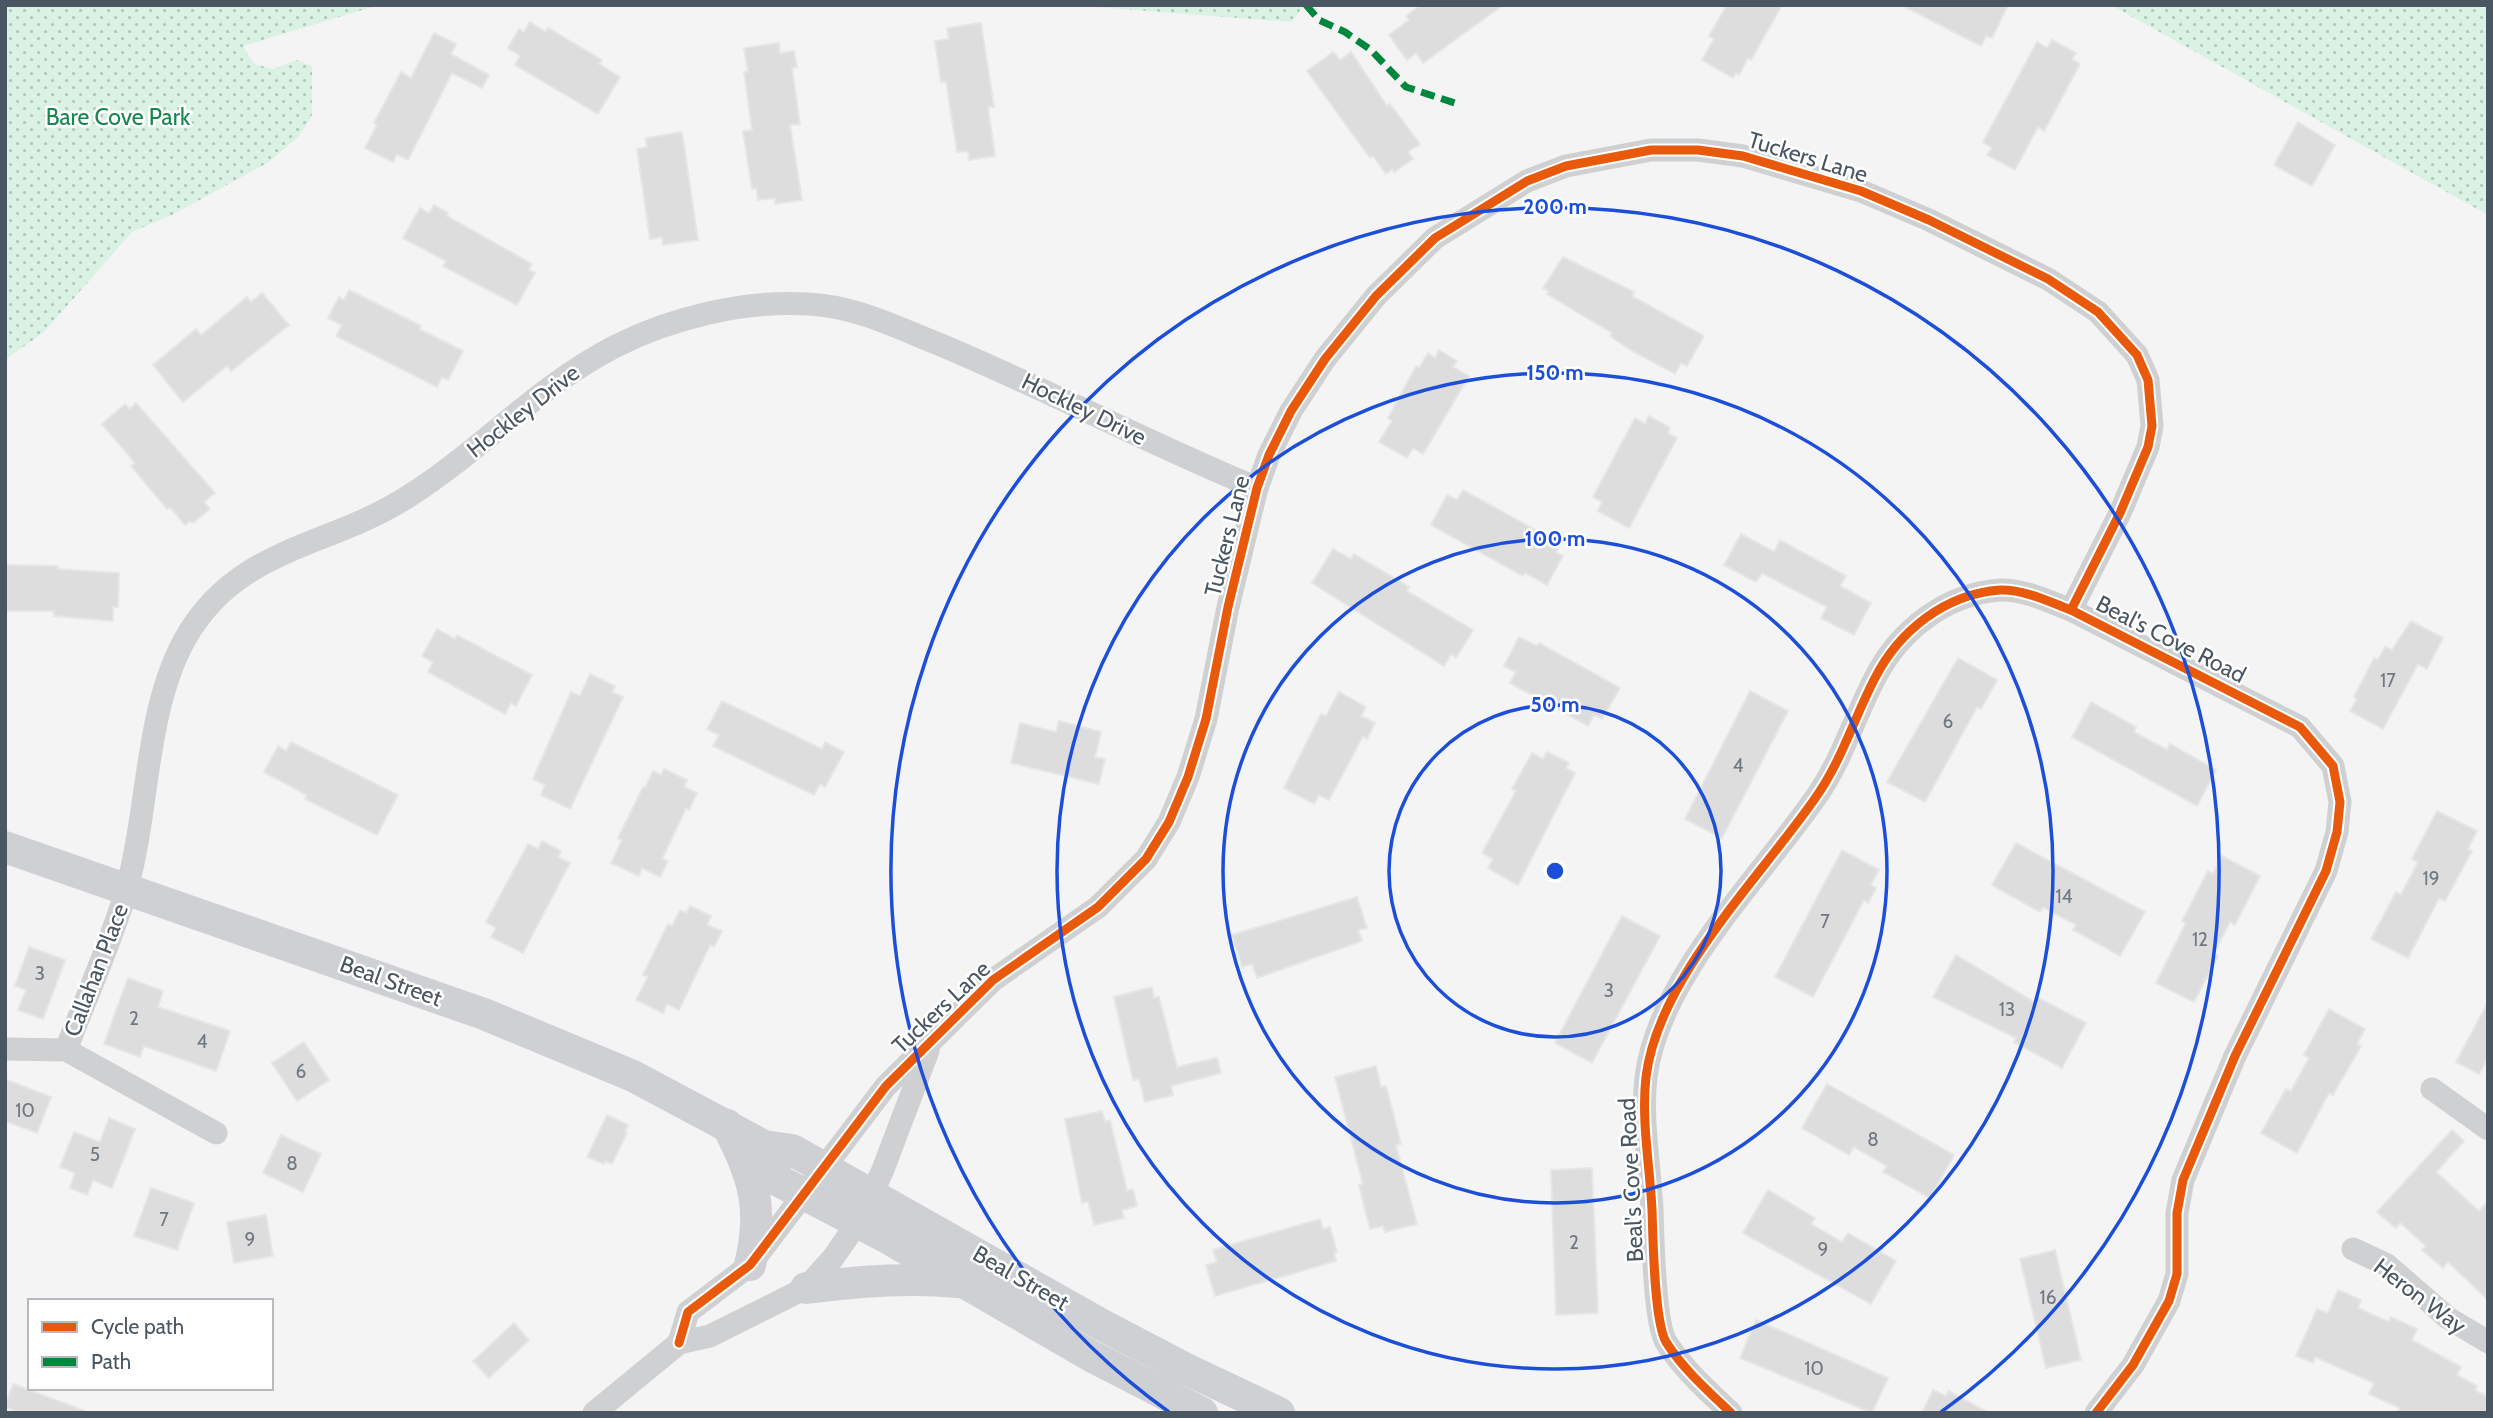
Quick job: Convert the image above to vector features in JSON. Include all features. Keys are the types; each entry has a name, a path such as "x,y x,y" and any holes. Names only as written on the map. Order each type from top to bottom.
{"street":[{"name":"Tuckers Lane","path":"679,1343 688,1312 750,1265 822,1168 856,1129 886,1086 993,980 1098,907 1122,886 1146,859 1169,822 1188,777 1206,719 1231,595 1257,488 1279,432 1325,359 1376,296 1435,238 1527,181 1566,166 1651,150 1698,150 1743,156 1861,191 1929,220 2033,271 2098,312 2137,355 2148,380 2152,405 2148,447 2120,513 2071,610"},
{"name":"Hockley Drive","path":"126,890 165,690 183,643 201,614 220,593 266,560 387,511 442,473 530,400 573,370 620,344 661,328 760,306 808,304 851,311 879,319 1008,373 1177,455 1257,488"},
{"name":"Beal's Cove Road","path":"1731,1413 1692,1375 1665,1340 1655,1281 1647,1140 1646,1078 1653,1041 1702,947 1788,838 1830,776 1875,677 1910,628 1954,601 2001,590 2037,597 2071,610 2300,727 2333,766 2340,802 2337,832 2326,872 2235,1056 2183,1180 2177,1213 2178,1274 2169,1301 2133,1365 2096,1413"},
{"name":"Beal Street","path":"5,847 388,978 484,1014 633,1076 764,1146 792,1150 1102,1325 1279,1413"},
{"name":"Callahan Place","path":"66,1050 126,890"},
{"name":"Tuckers Lane","path":"806,1288 833,1258 858,1222 931,1042"},
{"path":"5,1049 66,1050 216,1133"},
{"path":"2432,1090 2488,1129"},
{"path":"727,1125 744,1157 757,1201 758,1222 750,1265"},
{"name":"Beal Street","path":"764,1146 779,1181 858,1222 1091,1356 1202,1413"},
{"name":"Heron Way","path":"2353,1249 2387,1265 2448,1318 2488,1342"},
{"path":"594,1413 679,1343 710,1336 806,1288 858,1281 927,1279 962,1282"}],"green space":[{"name":"Bare Cove Park","path":"5,5 379,5 243,46 254,64 273,69 297,60 312,66 312,115 300,135 269,162 172,215 132,232 44,332 5,360"},
{"path":"1070,5 1304,5 1292,22"},
{"path":"2111,5 2488,5 2488,215"}],"building":[{"path":"1421,5 1503,5 1423,63 1416,53 1407,60 1389,35 1409,20 1406,16"},
{"path":"1727,5 1782,5 1751,60 1748,58 1739,75 1736,73 1733,78 1702,60 1714,39 1709,36"},
{"path":"1901,5 2008,5 1992,38 1986,36 1981,46"},
{"path":"530,22 546,32 548,28 602,60 599,64 620,77 598,114 515,65 520,56 508,48 519,29 524,32"},
{"path":"981,23 994,107 988,107 995,156 969,160 968,151 957,152 946,81 941,82 935,41 949,39 947,28"},
{"path":"434,33 456,44 451,54 489,75 482,88 452,73 408,160 397,154 393,162 365,148 377,125 374,123 401,72 411,78"},
{"path":"2052,40 2076,53 2072,59 2080,64 2044,131 2038,127 2015,170 1987,155 1992,148 1983,142 2037,42 2047,48"},
{"path":"779,43 780,53 794,51 797,67 792,68 800,124 790,125 802,200 775,204 775,198 758,200 756,188 752,189 743,131 752,130 744,72 748,72 744,48"},
{"path":"1333,52 1340,60 1351,52 1387,106 1390,104 1420,144 1408,152 1413,159 1394,172 1392,169 1386,174 1373,156 1370,158 1307,71"},
{"path":"2298,122 2335,145 2312,186 2274,165"},
{"path":"682,132 698,240 663,245 662,237 650,239 637,149 647,147 646,138"},
{"path":"434,205 448,213 447,216 532,264 529,270 535,273 517,305 443,266 446,261 403,238 420,208 429,213"},
{"path":"1563,257 1634,292 1632,296 1704,336 1687,366 1681,363 1675,374 1632,351 1610,336 1612,333 1547,294 1549,291 1543,288"},
{"path":"349,290 421,326 419,329 463,351 448,380 442,377 437,387 336,336 342,325 328,318 339,297 344,300"},
{"path":"262,293 289,325 231,371 227,366 183,402 153,365 196,329 201,335 247,297 251,302"},
{"path":"1439,350 1457,361 1453,367 1469,376 1423,454 1413,448 1407,458 1379,442 1392,421 1388,418 1416,366 1419,368 1428,353 1435,358"},
{"path":"136,403 215,493 204,502 210,509 193,523 190,521 185,525 170,507 167,509 131,466 135,463 102,424 125,404 130,409"},
{"path":"1649,416 1670,428 1668,433 1677,438 1629,528 1598,511 1602,502 1593,497 1635,418 1645,424"},
{"path":"1463,490 1561,544 1556,552 1563,556 1547,585 1525,573 1523,576 1431,525 1447,495 1457,500"},
{"path":"1741,534 1774,552 1780,540 1846,576 1840,586 1871,603 1854,635 1821,618 1827,607 1762,573 1756,582 1724,565"},
{"path":"1333,549 1351,559 1354,554 1409,587 1407,591 1473,630 1456,658 1451,654 1444,666 1312,583"},
{"path":"5,565 58,566 58,569 119,573 118,607 113,607 113,621 54,616 54,611 5,611"},
{"path":"2411,621 2443,638 2427,669 2418,664 2383,729 2350,711 2357,699 2354,697 2374,658 2378,660 2385,647 2392,650"},
{"path":"437,629 455,639 457,635 532,675 516,706 511,703 505,714 428,672 433,662 422,656"},
{"path":"1519,637 1537,646 1539,643 1620,688 1602,719 1594,715 1588,726 1510,683 1516,672 1504,666"},
{"path":"1958,658 1997,680 1981,709 1977,707 1925,802 1887,782"},
{"path":"590,674 615,686 612,692 623,697 570,809 541,795 545,785 533,779 571,692 580,696"},
{"path":"1750,691 1788,711 1722,838 1685,819"},
{"path":"1339,692 1366,707 1361,716 1375,723 1367,739 1363,736 1329,800 1319,795 1314,804 1284,788 1321,714 1326,716"},
{"path":"722,701 822,749 825,742 844,752 825,787 820,784 814,795 713,746 719,735 707,729"},
{"path":"2091,702 2136,727 2134,732 2167,750 2170,744 2216,770 2197,806 2072,737"},
{"path":"1059,721 1101,732 1095,757 1105,759 1099,784 1011,763 1020,723 1056,732"},
{"path":"291,742 398,795 377,835 305,799 307,795 264,772 278,746 286,751"},
{"path":"1547,752 1569,763 1566,768 1575,773 1518,885 1488,868 1493,859 1482,853 1516,791 1512,789 1532,753 1543,759"},
{"path":"664,769 687,780 684,787 697,793 689,810 686,808 662,859 668,861 660,877 642,868 639,876 611,863 622,840 618,838 643,787 645,788 653,771 661,775"},
{"path":"2437,811 2477,831 2468,849 2472,851 2445,901 2439,898 2408,958 2371,939 2396,892 2401,895 2418,862 2412,859"},
{"path":"542,841 561,851 558,857 570,863 523,953 491,937 496,928 486,922 528,844 538,849"},
{"path":"2016,843 2145,912 2120,956 2073,930 2076,925 2043,907 2040,912 1992,885"},
{"path":"1842,850 1879,870 1871,885 1876,888 1868,903 1864,900 1813,997 1775,977"},
{"path":"2222,856 2260,876 2235,925 2230,922 2214,953 2218,956 2194,1002 2156,983 2186,923 2182,921 2208,871 2213,874"},
{"path":"1357,897 1367,928 1358,930 1362,941 1257,978 1252,964 1242,967 1232,935"},
{"path":"690,906 711,916 707,925 722,931 714,947 710,945 679,1010 667,1004 663,1013 636,1000 648,977 643,975 668,924 672,926 680,910 686,913"},
{"path":"1622,916 1660,936 1592,1063 1555,1043"},
{"path":"29,947 65,960 43,1019 18,1010 26,990 15,986"},
{"path":"1956,955 2034,1002 2037,997 2086,1023 2062,1068 2014,1042 2016,1038 1933,997"},
{"path":"128,978 163,991 158,1007 230,1031 216,1071 144,1046 140,1057 104,1044"},
{"path":"1152,987 1154,998 1159,997 1177,1067 1217,1058 1221,1073 1171,1086 1173,1095 1145,1102 1139,1079 1133,1080 1114,997"},
{"path":"2488,1002 2488,1058 2479,1074 2456,1062"},
{"path":"2329,1009 2365,1029 2357,1044 2361,1046 2333,1095 2329,1093 2297,1153 2261,1133 2286,1089 2291,1091 2309,1058 2304,1055"},
{"path":"304,1042 329,1080 297,1101 272,1063"},
{"path":"1376,1066 1381,1087 1386,1086 1401,1144 1396,1145 1417,1224 1385,1232 1383,1226 1370,1229 1359,1185 1363,1184 1335,1077"},
{"path":"5,1079 51,1097 37,1133 5,1121"},
{"path":"1827,1084 1954,1155 1930,1198 1883,1172 1887,1166 1854,1147 1849,1155 1802,1128"},
{"path":"1102,1111 1105,1122 1110,1120 1127,1191 1133,1189 1137,1206 1122,1210 1124,1218 1094,1225 1088,1201 1082,1203 1065,1119"},
{"path":"607,1115 628,1125 625,1132 627,1133 612,1164 605,1161 604,1164 587,1157"},
{"path":"109,1118 135,1129 112,1188 93,1180 87,1195 70,1188 75,1173 60,1167 74,1132 100,1142"},
{"path":"2452,1130 2464,1141 2436,1172 2479,1211 2488,1201 2488,1300 2448,1262 2443,1268 2422,1250 2426,1246 2400,1223 2396,1228 2377,1212"},
{"path":"281,1135 321,1154 303,1192 263,1173"},
{"path":"1592,1168 1598,1313 1556,1315 1551,1170"},
{"path":"151,1188 194,1203 177,1250 134,1236"},
{"path":"1768,1190 1815,1218 1811,1224 1842,1242 1848,1233 1896,1261 1871,1304 1743,1233"},
{"path":"266,1215 273,1256 234,1263 227,1222"},
{"path":"1320,1219 1323,1229 1330,1227 1337,1252 1334,1253 1336,1261 1215,1296 1206,1265 1217,1262 1213,1250"},
{"path":"2055,1250 2081,1360 2046,1368 2020,1259"},
{"path":"2338,1290 2361,1300 2358,1308 2389,1322 2391,1317 2417,1329 2412,1340 2461,1367 2457,1375 2477,1386 2475,1390 2488,1397 2488,1413 2397,1413 2400,1408 2369,1394 2374,1383 2315,1357 2313,1363 2296,1356 2317,1309 2328,1313"},
{"path":"1756,1320 1888,1378 1872,1413 1740,1358"},
{"path":"514,1323 529,1340 489,1378 473,1361"},
{"path":"13,1384 85,1413 20,1413 5,1407"},
{"path":"1933,1390 1946,1396 1949,1391 1989,1413 1922,1413"}],"marked path":[{"path":"1306,5 1319,20 1345,32 1371,50 1406,87 1461,105"}],"cycle path":[{"path":"679,1343 688,1312 750,1265 886,1086 993,980 1098,907 1146,859 1169,822 1188,777 1206,719 1228,607 1257,488 1269,455 1291,411 1325,359 1376,296 1435,238 1527,181 1566,166 1651,150 1698,150 1743,156 1861,191 1929,220 2048,279 2098,312 2137,355 2148,380 2152,426 2148,447 2120,513 2071,610"},
{"path":"1731,1413 1680,1361 1666,1342 1662,1331 1655,1278 1645,1110 1646,1077 1654,1040 1690,966 1825,783 1875,678 1897,645 1926,618 1943,607 1980,593 2000,590 2027,594 2071,610 2300,727 2333,766 2340,802 2337,832 2326,871 2235,1056 2183,1180 2177,1213 2177,1274 2169,1301 2133,1365 2096,1413"}]}
